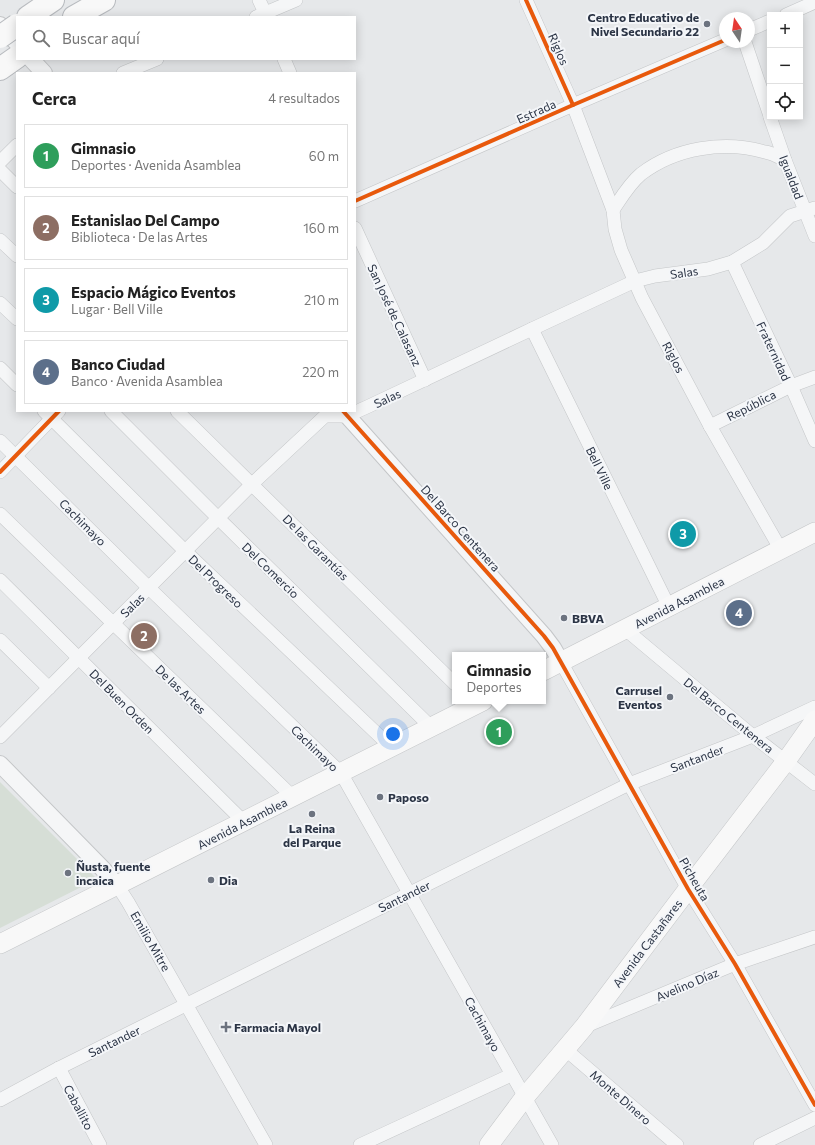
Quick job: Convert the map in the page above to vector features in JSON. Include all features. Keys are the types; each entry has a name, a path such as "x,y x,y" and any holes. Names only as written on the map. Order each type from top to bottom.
{"highway":[{"path":"29,16 53,0"},
{"path":"76,16 104,0"},
{"path":"0,37 16,26"},
{"path":"0,69 16,58"}],"main road":[{"name":"Avenida Asamblea","path":"546,670 815,532"},
{"name":"Avenida Asamblea","path":"0,944 341,773 473,704"},
{"name":"Avenida Castañares","path":"489,1145 524,1098 584,1027 786,761 815,720"}],"street":[{"path":"259,0 263,16 296,0"},
{"name":"Riglos","path":"526,0 573,105 613,210 615,229 621,250 642,298 710,426 781,550"},
{"path":"793,12 815,2"},
{"path":"755,27 767,22"},
{"path":"0,25 16,42"},
{"name":"Estrada","path":"356,201 719,43"},
{"name":"Igualdad","path":"747,48 767,108"},
{"path":"33,60 43,72"},
{"path":"125,72 154,60"},
{"path":"284,60 290,72"},
{"name":"Igualdad","path":"771,120 785,160 810,210 815,236"},
{"path":"0,162 16,146"},
{"path":"613,210 626,191 640,175 662,161 693,149 728,147 748,148 767,152 785,160"},
{"path":"0,170 16,185"},
{"name":"Salas","path":"356,410 369,406 635,281 655,276 708,269 732,262 763,243 790,216 810,210"},
{"name":"San José de Calasanz","path":"356,230 425,380"},
{"path":"0,240 16,255"},
{"name":"Fraternidad","path":"732,262 791,386 815,441"},
{"path":"0,303 16,318"},
{"name":"Bell Ville","path":"532,329 668,607"},
{"path":"0,368 16,383"},
{"name":"República","path":"710,426 791,386 815,377"},
{"name":"Del Comercio","path":"112,412 431,727"},
{"name":"De las Garantías","path":"178,412 452,681"},
{"name":"Salas","path":"0,737 252,484 325,416 345,413"},
{"name":"Del Barco Centenera","path":"345,413 544,636 554,648 561,662"},
{"path":"0,472 16,456 52,414"},
{"name":"Del Progreso","path":"52,414 185,551 391,747"},
{"name":"Cachimayo","path":"0,441 149,588 341,773 552,1145"},
{"name":"De las Artes","path":"0,514 293,797"},
{"name":"Del Buen Orden","path":"0,580 244,822"},
{"name":"Del Barco Centenera","path":"625,629 753,736 815,784"},
{"path":"0,640 48,688"},
{"name":"Picheuta","path":"561,662 688,889 735,964 815,1105"},
{"name":"Santander","path":"0,1100 59,1068 629,784 753,736 815,706"},
{"name":"Emilio Mitre","path":"0,764 101,867 117,886 128,902 187,1004 266,1145"},
{"name":"Avelino Díaz","path":"584,1027 735,964 815,937"},
{"name":"Monte Dinero","path":"565,1049 677,1145"},
{"name":"Caballito","path":"59,1068 100,1145"},
{"path":"360,1145 511,1075"},
{"path":"760,1145 815,1118"}],"shaded area":[{"path":"0,782 97,879 0,928"}],"cycle path":[{"path":"526,0 573,105"},
{"path":"356,201 719,43"},
{"path":"0,472 58,412"},
{"path":"344,412 544,636 553,648 688,889 735,964 815,1105"}],"place":[{"name":"Centro Educativo de Nivel Secundario 22","path":"707,24"},
{"name":"Espacio Mágico Eventos","path":"683,534"},
{"name":"Banco Ciudad","path":"739,613"},
{"name":"BBVA","path":"564,618"},
{"name":"Estanislao Del Campo","path":"144,636"},
{"name":"Carrusel Eventos","path":"670,697"},
{"name":"Gimnasio","path":"499,732"},
{"name":"Paposo","path":"380,797"},
{"name":"La Reina del Parque","path":"312,814"},
{"name":"Ñusta, fuente incaica","path":"68,873"},
{"name":"Dia","path":"211,880"},
{"name":"Farmacia Mayol","path":"226,1027"}]}
